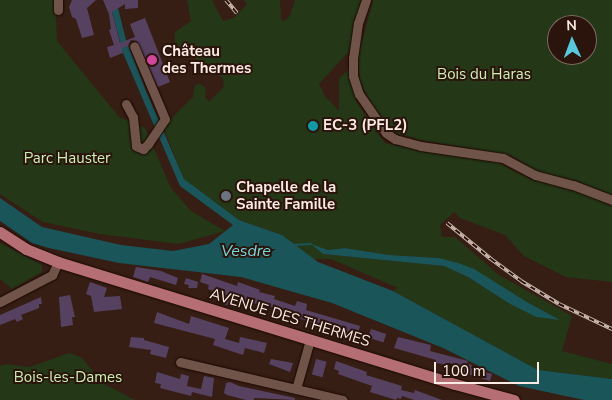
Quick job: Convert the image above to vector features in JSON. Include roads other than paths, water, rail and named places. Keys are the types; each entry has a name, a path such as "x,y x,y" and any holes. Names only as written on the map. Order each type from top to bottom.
{"main road":[{"name":"AVENUE DES THERMES","path":"0,232 26,249 58,262 493,396 514,400"}],"street":[{"path":"58,0 58,10"},
{"path":"366,0 358,23 353,58 353,76 358,94 386,133 395,139 421,146 503,158 535,176 573,185 612,200"},
{"path":"126,104 133,118 136,146 143,149 165,120 134,46"},
{"path":"0,302 52,275 58,262"},
{"path":"296,389 310,340"},
{"path":"180,362 343,400"}],"water":[{"name":"Vesdre","path":"110,4 118,8 126,40 184,179 239,220 282,235 318,262 393,291 538,370 612,379 612,400 584,400 519,386 443,348 332,303 241,277 119,263 49,248 32,243 0,221 0,198 42,227 121,245 173,251 209,244 233,225 180,186 123,53"},
{"path":"311,244 328,250 345,248 389,255 439,258 458,263 474,269 560,320 536,317 510,304 468,277 444,266 323,254"}],"waterway":[{"path":"293,245 311,244"}],"railway":[{"path":"226,0 237,13"},
{"path":"447,223 521,281 559,304 612,329"}],"place":[{"name":"Château des Thermes","path":"152,60"},
{"name":"EC-3 (PFL2)","path":"313,126"},
{"name":"Chapelle de la Sainte Famille","path":"226,196"}],"park label":[{"name":"Bois du Haras","path":"484,75"},
{"name":"Parc Hauster","path":"67,159"},
{"name":"Bois-les-Dames","path":"68,378"}]}
